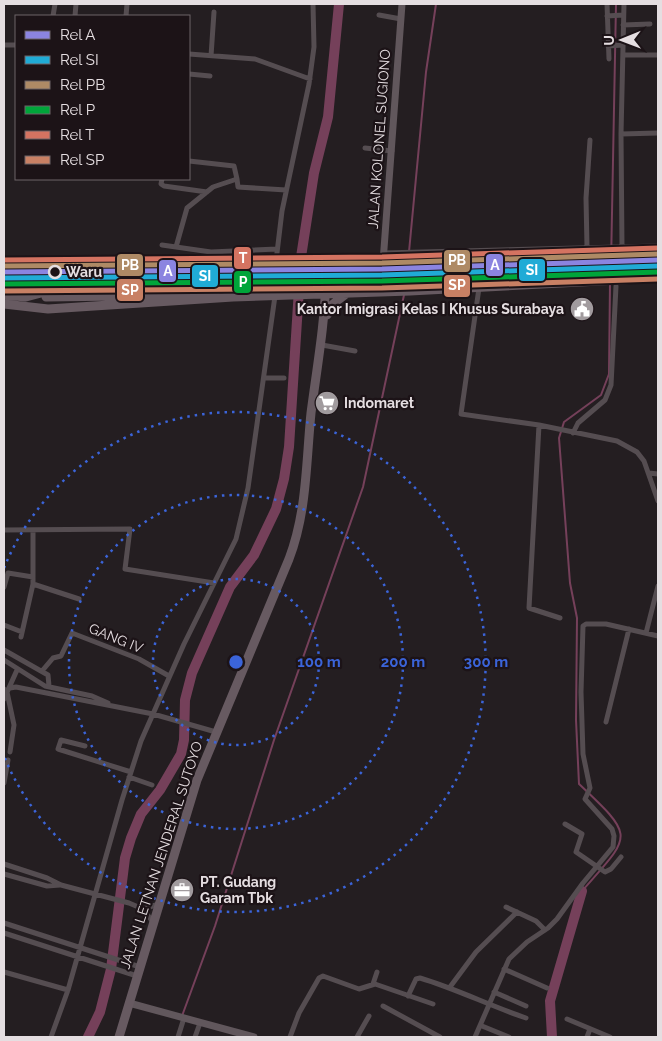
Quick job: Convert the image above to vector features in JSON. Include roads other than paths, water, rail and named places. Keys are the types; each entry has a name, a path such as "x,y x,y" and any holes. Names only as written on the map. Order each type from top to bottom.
{"highway":[{"path":"4,295 48,309 310,294 478,288 613,275 658,267"},
{"path":"24,301 45,292 206,280 412,275 613,275 644,279 658,278"},
{"path":"4,304 24,301 97,300 120,296 218,288 613,275"},
{"name":"JALAN LETNAN JENDERAL SUTOYO","path":"119,1037 197,780 289,559 299,529 304,508 311,414 325,322 326,277"},
{"path":"310,294 319,288 312,278"},
{"path":"325,322 333,304 349,293"},
{"path":"310,294 318,303 325,322"}],"street":[{"path":"274,278 286,190 310,79 314,47 313,4"},
{"name":"JALAN KOLONEL SUGIONO","path":"382,276 402,4"},
{"path":"607,4 623,25 621,45 619,247"},
{"path":"609,59 616,16 624,4"},
{"path":"211,56 214,12"},
{"path":"379,15 400,19"},
{"path":"623,25 650,24"},
{"path":"610,46 621,45"},
{"path":"190,54 255,58 310,79"},
{"path":"622,55 658,55"},
{"path":"190,74 210,76"},
{"path":"621,134 658,133"},
{"path":"587,248 586,198 590,140"},
{"path":"365,148 392,151"},
{"path":"190,161 234,166 238,187 286,190"},
{"path":"176,247 187,208 216,186 236,179"},
{"path":"162,180 161,184 164,186 207,192"},
{"path":"162,245 212,252 277,249"},
{"path":"383,253 658,246"},
{"path":"570,432 605,400 612,385 613,275"},
{"path":"478,288 461,414 538,425 617,441 637,452 650,474 658,501"},
{"path":"51,1037 68,990 130,774 169,676 236,538 242,519 257,434 275,296"},
{"path":"322,345 356,351"},
{"path":"264,378 284,378"},
{"path":"538,425 528,608 560,618"},
{"path":"650,474 658,474"},
{"path":"4,530 130,529 125,569 214,583"},
{"path":"4,625 22,635 33,584 33,530"},
{"path":"4,587 8,573 33,577"},
{"path":"33,584 79,599"},
{"path":"646,633 658,586"},
{"path":"475,1037 482,1026 504,969 515,952 546,929 599,868 612,847 614,836 610,826 587,801 585,795 589,789 583,754 581,692 583,626 594,623 658,636"},
{"path":"606,722 629,629"},
{"name":"GANG IV","path":"42,671 53,658 61,656 72,633 139,659 169,676"},
{"path":"4,650 50,677 49,686"},
{"path":"4,660 16,670 49,686 92,696 118,708"},
{"path":"4,698 16,670"},
{"path":"7,690 16,687 153,714 216,732"},
{"path":"7,690 14,725 10,752"},
{"path":"85,746 61,740 58,749 130,774 152,785"},
{"path":"4,783 8,760"},
{"path":"565,824 582,834 576,852 599,868 607,872 621,857"},
{"path":"4,864 47,878 61,885 113,898 143,908 159,904"},
{"path":"4,874 47,886 61,885"},
{"path":"506,907 536,921 546,929"},
{"path":"143,908 153,922"},
{"path":"450,987 476,952 517,912"},
{"path":"4,923 80,947 119,961 138,971"},
{"path":"4,933 116,969 138,971"},
{"path":"48,948 50,938"},
{"path":"103,965 105,957"},
{"path":"504,969 547,988"},
{"path":"4,972 68,990"},
{"path":"373,984 377,972"},
{"path":"290,1037 299,1013 321,977 325,976 359,989 373,984 433,1004"},
{"path":"408,996 417,978 450,987 490,1006 526,1018"},
{"path":"494,992 526,1006"},
{"path":"129,1003 244,1036 254,1037"},
{"path":"383,1006 440,1037"},
{"path":"357,1037 369,1016"},
{"path":"178,1037 180,1017"},
{"path":"567,1019 610,1037"},
{"path":"195,1037 200,1022"},
{"path":"482,1026 509,1037"},
{"path":"587,1037 590,1029"}],"waterway":[{"path":"88,1037 100,1012 111,969 125,858 131,838 141,814 160,790 181,754 184,740 185,700 192,673 230,587 254,555 276,509 284,479 289,447 301,257 314,173 328,117 339,4"},
{"path":"407,273 426,72 436,4"},
{"path":"611,265 616,4"},
{"path":"582,891 611,858 621,836 611,815 579,784 576,720 577,618 570,583 559,438 564,422 601,395 609,374 610,282"},
{"path":"182,1016 215,926 274,740 363,487 404,295"},
{"path":"552,1037 550,1001 582,891"}],"rail line":[{"name":"T","path":"4,260 382,257 658,248"},
{"name":"PB","path":"4,266 382,263 658,254"},
{"name":"A","path":"4,272 382,269 658,260"},
{"name":"SI","path":"4,278 382,275 658,266"},
{"name":"P","path":"4,284 382,281 658,272"},
{"name":"SP","path":"4,291 382,288 658,279"}],"place":[{"name":"Waru","path":"55,272"},
{"name":"Kantor Imigrasi Kelas I Khusus Surabaya","path":"582,309"},
{"name":"Indomaret","path":"327,403"},
{"name":"PT. Gudang Garam Tbk","path":"182,890"}]}
